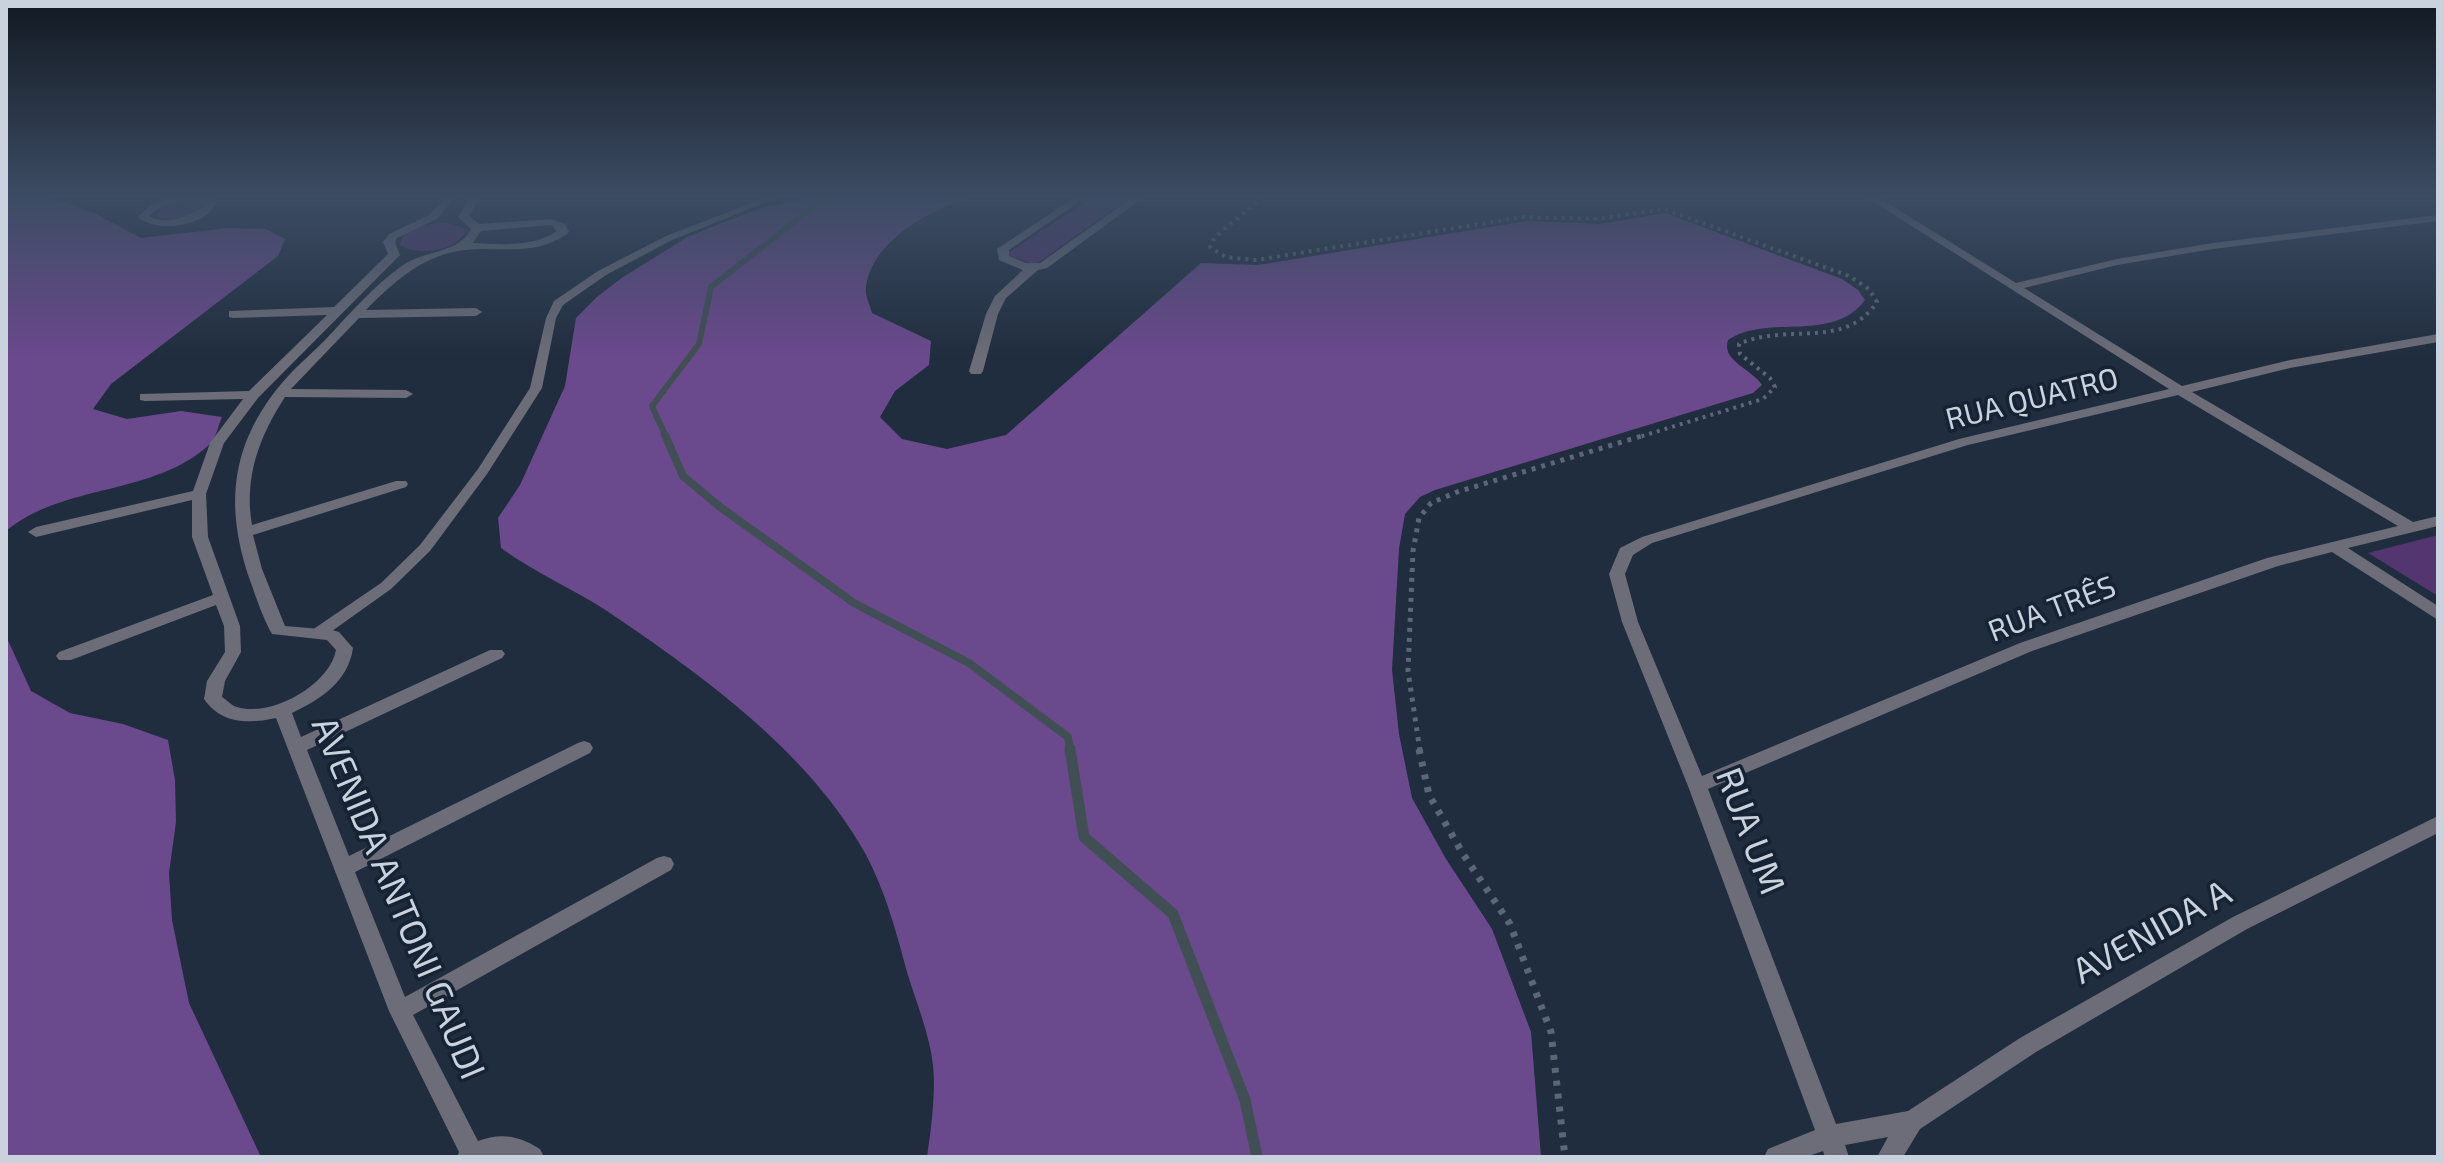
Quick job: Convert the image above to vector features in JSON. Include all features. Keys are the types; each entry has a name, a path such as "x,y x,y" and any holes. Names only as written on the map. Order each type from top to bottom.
{"street":[{"name":"AVENIDA ANTONI GAUDI","path":"320,632 333,636 346,650 340,671 317,693 282,710 237,714 226,711 213,699 216,681 233,652 232,626 200,537 199,494 217,443 253,395 394,255 393,251"},
{"path":"320,632 278,630 258,584 243,533 240,497 247,456 262,423 281,393 357,314 408,265 446,251"},
{"path":"1003,251 1007,262 1034,267 1043,266 1063,251"},
{"path":"1958,251 2178,389 2412,528"},
{"path":"2013,287 2117,262 2181,251"},
{"path":"976,371 1001,296 1034,267"},
{"path":"233,314 335,311"},
{"path":"357,314 476,312"},
{"name":"RUA QUATRO","path":"1647,540 1964,442 2290,364 2438,338"},
{"path":"281,393 406,394"},
{"path":"145,397 253,395"},
{"path":"243,533 401,484"},
{"path":"36,532 199,494"},
{"name":"RUA TRÊS","path":"1697,786 2026,647 2273,562 2438,521"},
{"name":"RUA UM","path":"1647,540 1626,552 1620,561 1617,574 1620,591 1697,786 1832,1147"},
{"path":"2336,548 2438,614"},
{"path":"65,656 222,597"},
{"path":"298,746 496,654"},
{"name":"AVENIDA ANTONI GAUDI","path":"282,710 400,1011 471,1156"},
{"path":"344,868 584,748"},
{"name":"AVENIDA A","path":"1776,1157 1832,1147 1912,1121 2028,1045 2240,923 2438,824"},
{"path":"400,1011 664,864"},
{"name":"AVENIDA A","path":"1889,1157 1912,1121"},
{"path":"471,1156 490,1148 506,1146 521,1149 532,1157"}],"lane":[{"path":"320,632 386,586 425,548 483,471 536,388 551,318 558,303 602,273 644,251"}],"path":[{"path":"1214,251 1234,259 1256,260 1310,251"},
{"path":"1565,1157 1551,1032 1510,924 1463,854 1429,795 1416,734 1408,671 1413,551 1419,518 1431,503 1444,497 1763,399 1775,387 1770,378 1740,354 1739,344 1754,337 1844,328 1860,322 1877,302 1869,289 1849,276 1781,251"}],"shaded area":[{"path":"6,251 280,251 278,256 111,384 93,409 127,419 181,411 222,417 209,445 187,461 162,473 54,504 6,531"},
{"path":"664,251 883,251 870,271 866,288 872,313 931,341 929,365 895,391 880,417 902,439 947,449 1006,435 1201,263 1258,265 1342,251 1768,251 1842,279 1858,290 1865,300 1851,313 1835,321 1744,332 1728,340 1729,354 1762,385 1753,393 1435,490 1420,497 1405,514 1399,549 1392,670 1399,734 1412,798 1446,859 1492,929 1531,1032 1541,1157 927,1157 934,1087 929,1042 884,896 865,853 842,816 784,749 717,690 610,613 501,548 498,518 520,485 565,386 576,318 623,277"},
{"path":"1011,251 1054,251 1034,264 1008,253"},
{"path":"2438,535 2438,596 2368,553"},
{"path":"6,636 31,691 70,713 123,724 168,740 175,780 176,822 169,873 172,920 189,1003 261,1157 6,1157"}],"waterway":[{"path":"666,437 652,406 699,344 711,287 757,251"},
{"path":"665,435 683,476 720,507 854,603 969,663 1068,737 1070,751"},
{"path":"1070,749 1084,837 1173,914 1245,1100 1257,1157"}]}
